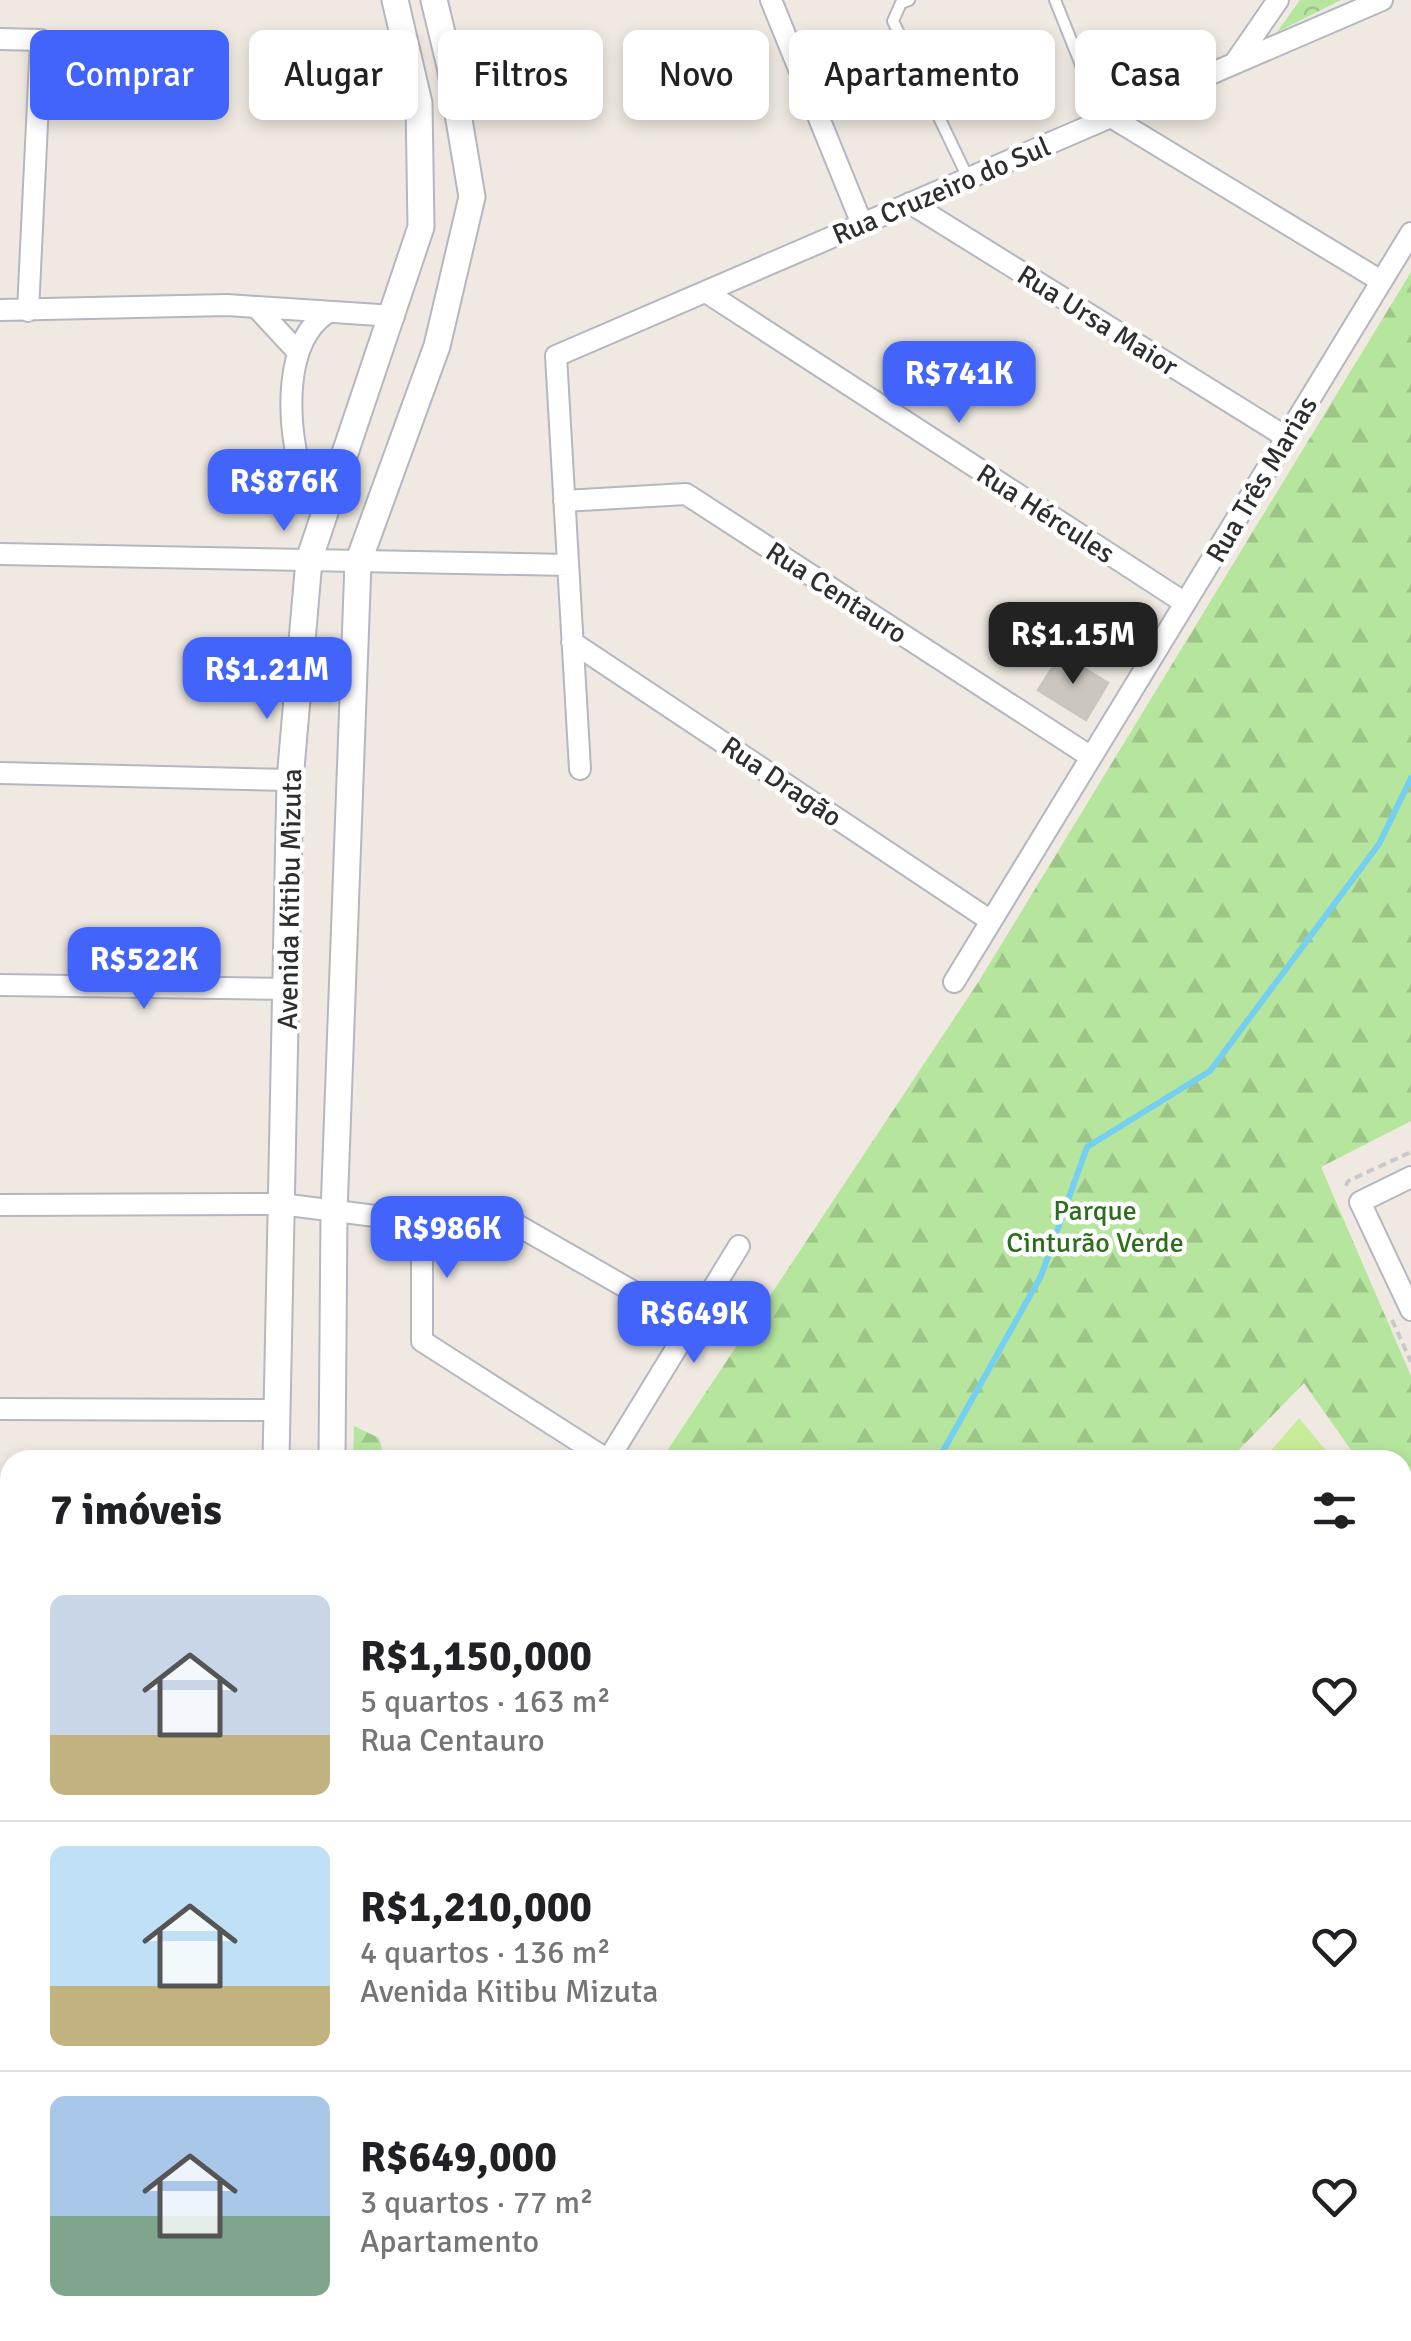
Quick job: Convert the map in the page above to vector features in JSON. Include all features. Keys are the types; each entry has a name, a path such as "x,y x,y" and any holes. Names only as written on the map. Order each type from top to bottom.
{"street":[{"name":"Avenida Kitibu Mizuta","path":"276,1450 290,780 308,560 394,316 421,226 419,103 395,0"},
{"path":"332,1450 334,1213 358,563 438,346 472,197 450,66 434,0"},
{"path":"771,0 862,224"},
{"path":"1234,64 1278,0"},
{"name":"Rua Cruzeiro do Sul","path":"1216,72 1382,0"},
{"path":"0,39 41,40 28,310"},
{"name":"Rua Cruzeiro do Sul","path":"564,502 556,356 1105,120"},
{"path":"1109,120 1382,281"},
{"name":"Rua Ursa Maior","path":"910,203 1286,437"},
{"name":"Rua Três Marias","path":"954,982 1411,232"},
{"name":"Rua Hércules","path":"706,292 1185,603"},
{"path":"0,310 227,305 394,316"},
{"path":"257,308 297,351"},
{"path":"324,506 299,470 293,410 297,351 312,323 327,313"},
{"name":"Rua Centauro","path":"564,502 686,494 1092,756"},
{"path":"564,502 580,769"},
{"path":"0,554 568,565"},
{"name":"Rua Dragão","path":"572,642 991,921"},
{"path":"0,774 290,780"},
{"path":"0,985 288,988"},
{"path":"1411,1177 1360,1202 1411,1310"},
{"path":"0,1205 282,1204 422,1222 510,1221 690,1324"},
{"path":"422,1222 422,1341 592,1450"},
{"path":"614,1450 739,1246"},
{"path":"0,1409 276,1410"}],"lane":[{"path":"908,0 902,3 894,21 968,178"},
{"path":"1054,0 1075,47"}],"green space":[{"path":"1300,0 1341,0 1277,32"},
{"name":"Parque Cinturão Verde","path":"1411,272 1411,1121 1321,1167 1411,1376 1411,1450 1351,1450 1304,1383 1239,1450 668,1450 979,981"},
{"path":"1299,1418 1326,1450 1272,1450"},
{"path":"354,1426 379,1438 382,1450 353,1450"}],"building":[{"path":"1061,654 1108,683 1086,720 1038,690"}],"waterway":[{"path":"944,1450 1041,1276 1087,1147 1210,1071 1379,844 1411,778"}]}
